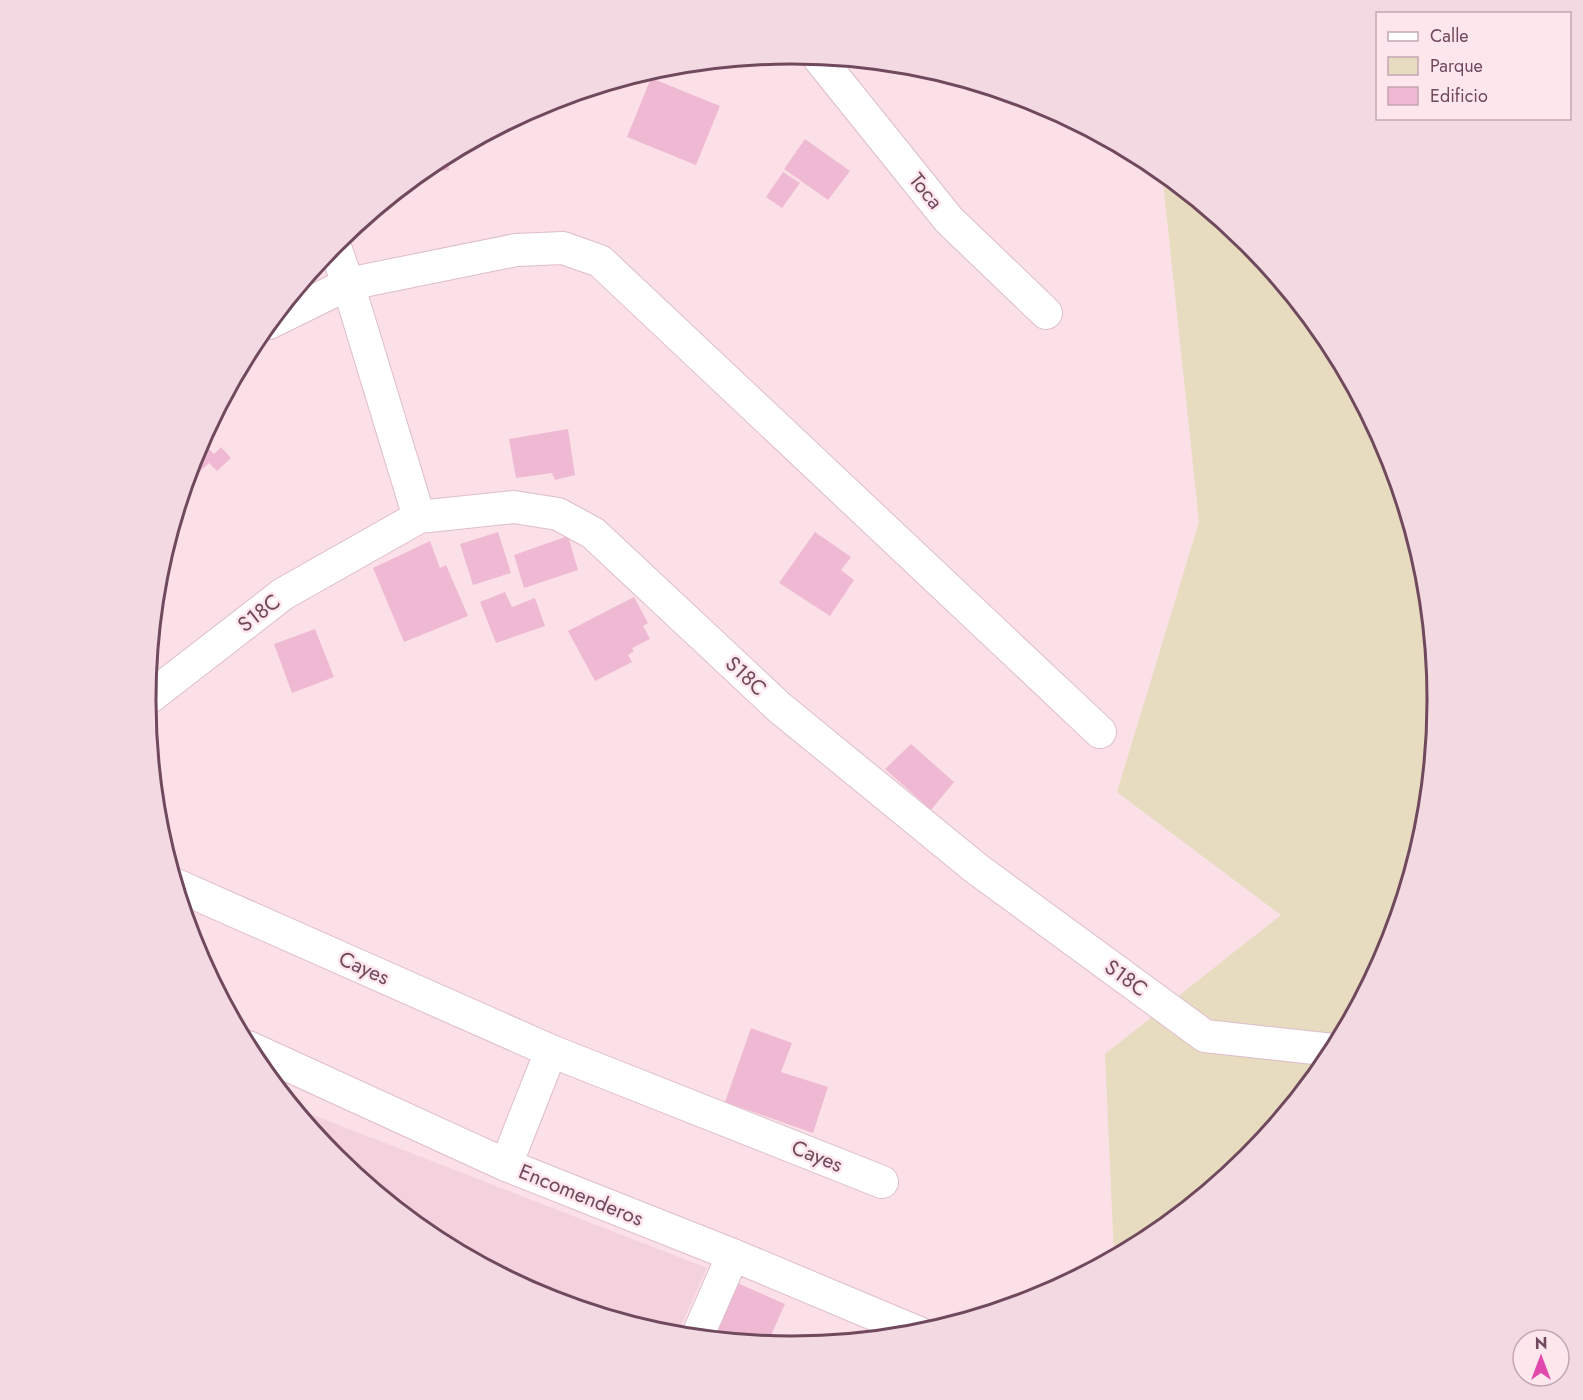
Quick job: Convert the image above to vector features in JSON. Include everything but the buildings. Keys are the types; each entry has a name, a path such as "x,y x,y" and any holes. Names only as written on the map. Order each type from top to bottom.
{"street":[{"name":"Toca","path":"825,66 950,220 1046,313"},
{"path":"286,315 348,284 516,250 562,248 600,261 1100,732"},
{"path":"338,255 419,517"},
{"name":"S18C","path":"156,692 283,594 419,517 514,507 558,514 593,533 798,723 977,869 1205,1036 1323,1049"},
{"name":"Cayes","path":"186,889 551,1051 882,1182"},
{"path":"506,1166 551,1051"},
{"name":"Encomenderos","path":"264,1054 506,1166 733,1255 901,1325"},
{"path":"701,1329 733,1255"}],"shaded area":[{"path":"313,1115 707,1268 681,1325 627,1314 587,1302 510,1270 474,1250 438,1228 372,1178 312,1117"}],"green space":[{"path":"1163,185 1211,222 1241,251 1296,313 1342,382 1379,457 1405,536 1422,617 1426,658 1426,742 1415,824 1393,904 1379,943 1342,1018 1296,1087 1241,1149 1211,1178 1178,1204 1114,1247 1105,1054 1281,915 1117,792 1199,522"}]}
